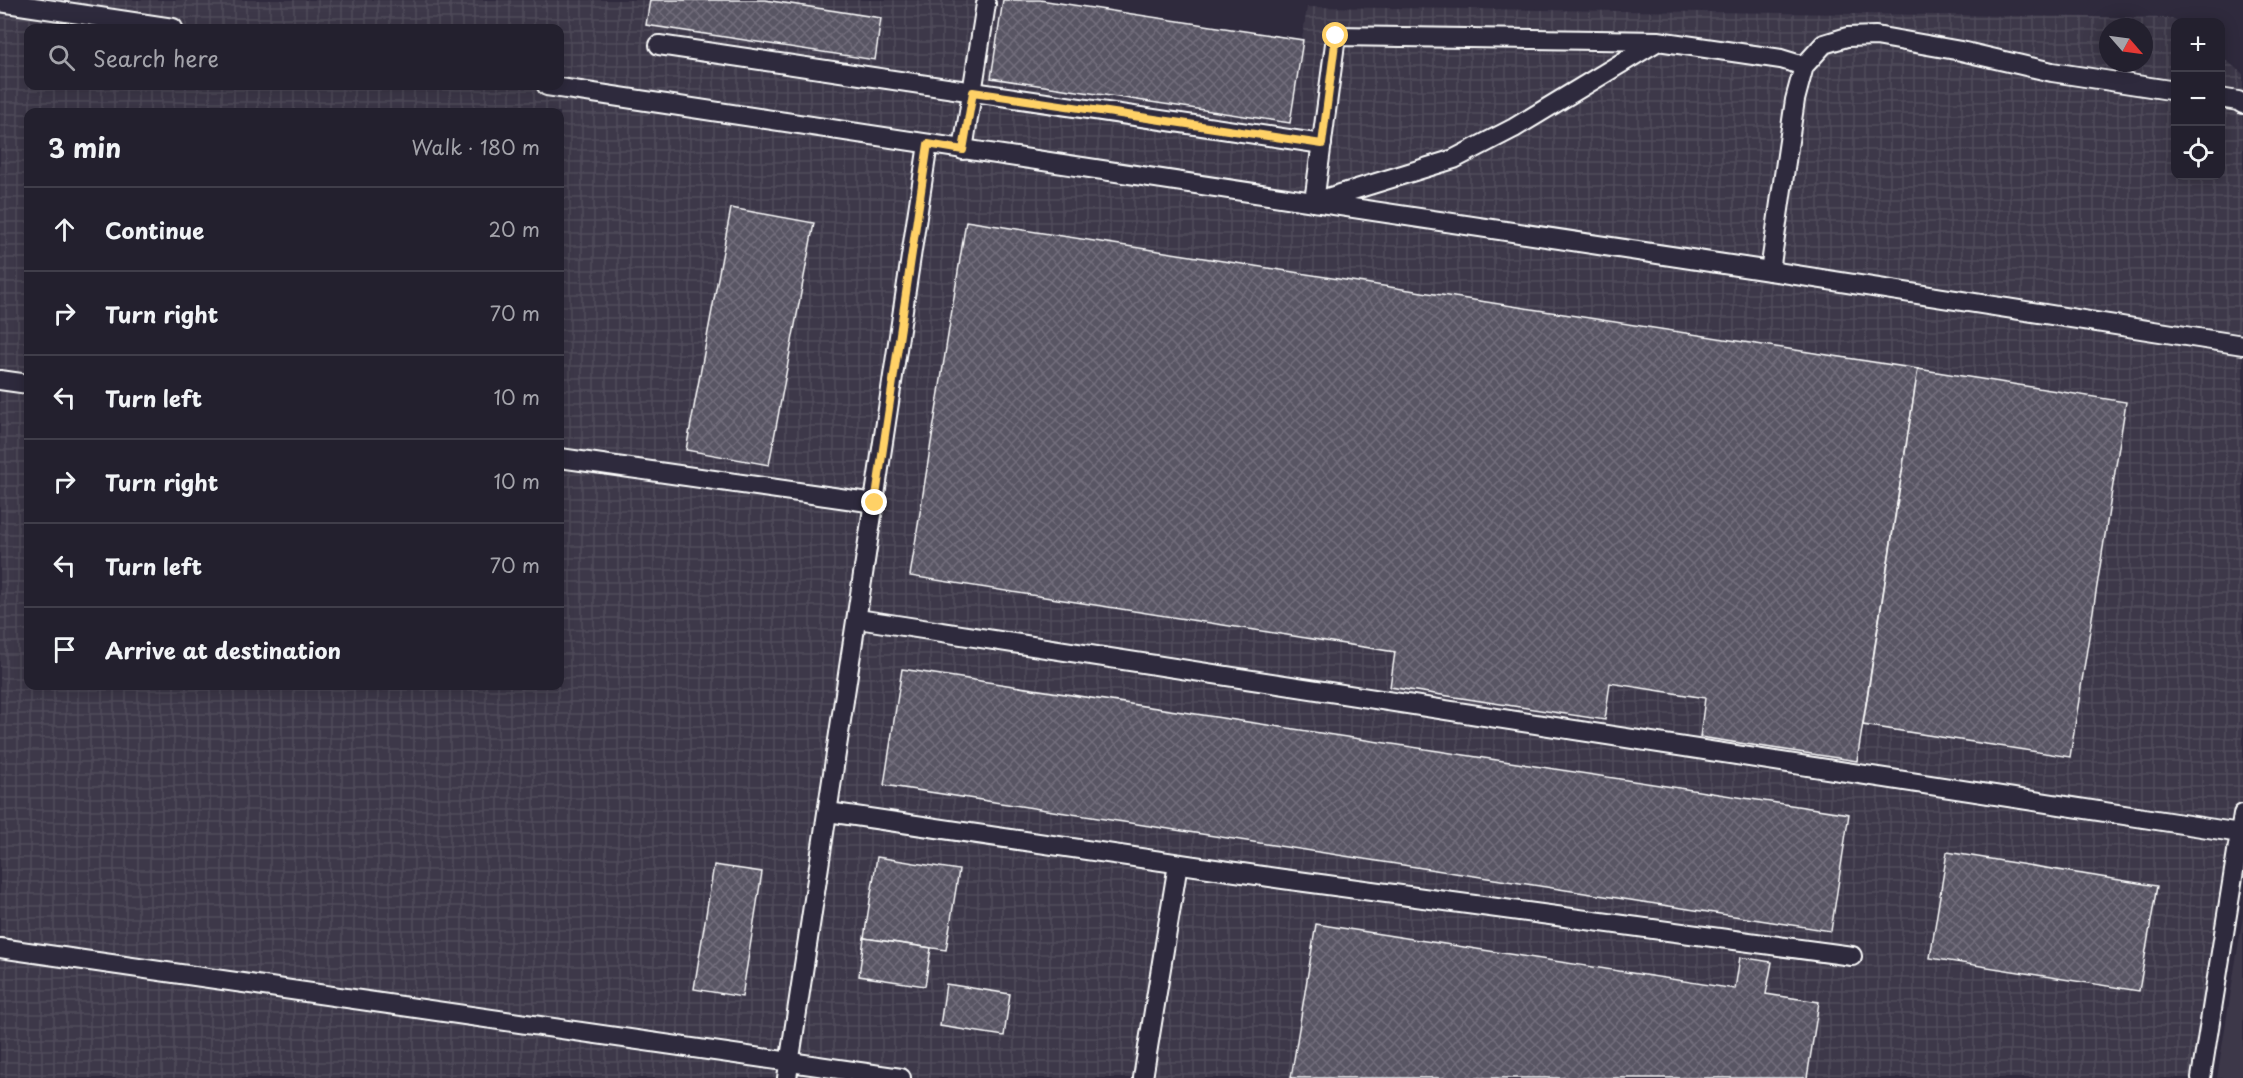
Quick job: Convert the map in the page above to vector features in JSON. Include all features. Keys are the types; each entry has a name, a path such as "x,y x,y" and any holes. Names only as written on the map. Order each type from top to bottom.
{"lane":[{"path":"0,2 146,24"},
{"path":"963,150 986,3"},
{"path":"1314,202 1336,36 1658,41 1781,59 1804,66"},
{"path":"1770,271 1795,100 1804,66 1824,44 1846,37 1876,36 1961,51 2052,72 2171,91"},
{"path":"1314,202 1454,159 1514,128 1658,41"},
{"path":"659,45 1322,144"},
{"path":"564,89 2243,345"},
{"path":"2225,100 2243,104"},
{"path":"789,1070 928,144"},
{"path":"0,380 24,383"},
{"path":"564,459 875,503"},
{"path":"858,619 2240,833"},
{"path":"828,812 1178,864 1852,956"},
{"path":"2201,1078 2243,814"},
{"path":"1143,1078 1178,864"},
{"path":"0,948 789,1070 901,1078"}],"shaded area":[{"path":"0,0 1040,0 1302,40 1307,7 2172,18 2171,180 2225,180 2225,59 2243,74 2243,855 2201,1078 0,1078"},
{"path":"2243,916 2243,1078 2217,1078"}],"building":[{"path":"650,0 765,0 881,18 875,60 646,25"},
{"path":"1003,0 1040,0 1303,40 1290,123 991,78"},
{"path":"731,208 814,223 769,465 686,450"},
{"path":"966,221 1918,369 1857,761 1700,737 1705,698 1610,683 1605,720 1390,687 1395,652 910,576"},
{"path":"1918,369 2126,402 2070,757 1863,725"},
{"path":"902,669 1849,814 1831,931 884,785"},
{"path":"1947,852 2157,886 2139,991 1930,958"},
{"path":"877,857 959,870 946,950 864,938"},
{"path":"714,865 762,872 742,997 694,989"},
{"path":"1316,924 1735,989 1740,957 1772,962 1766,994 1819,1002 1807,1078 1291,1078"},
{"path":"864,938 931,948 925,986 859,976"},
{"path":"946,984 1010,994 1004,1036 940,1026"}],"route":[{"path":"875,503 928,144 963,150 973,92 1322,144 1336,36"}]}
